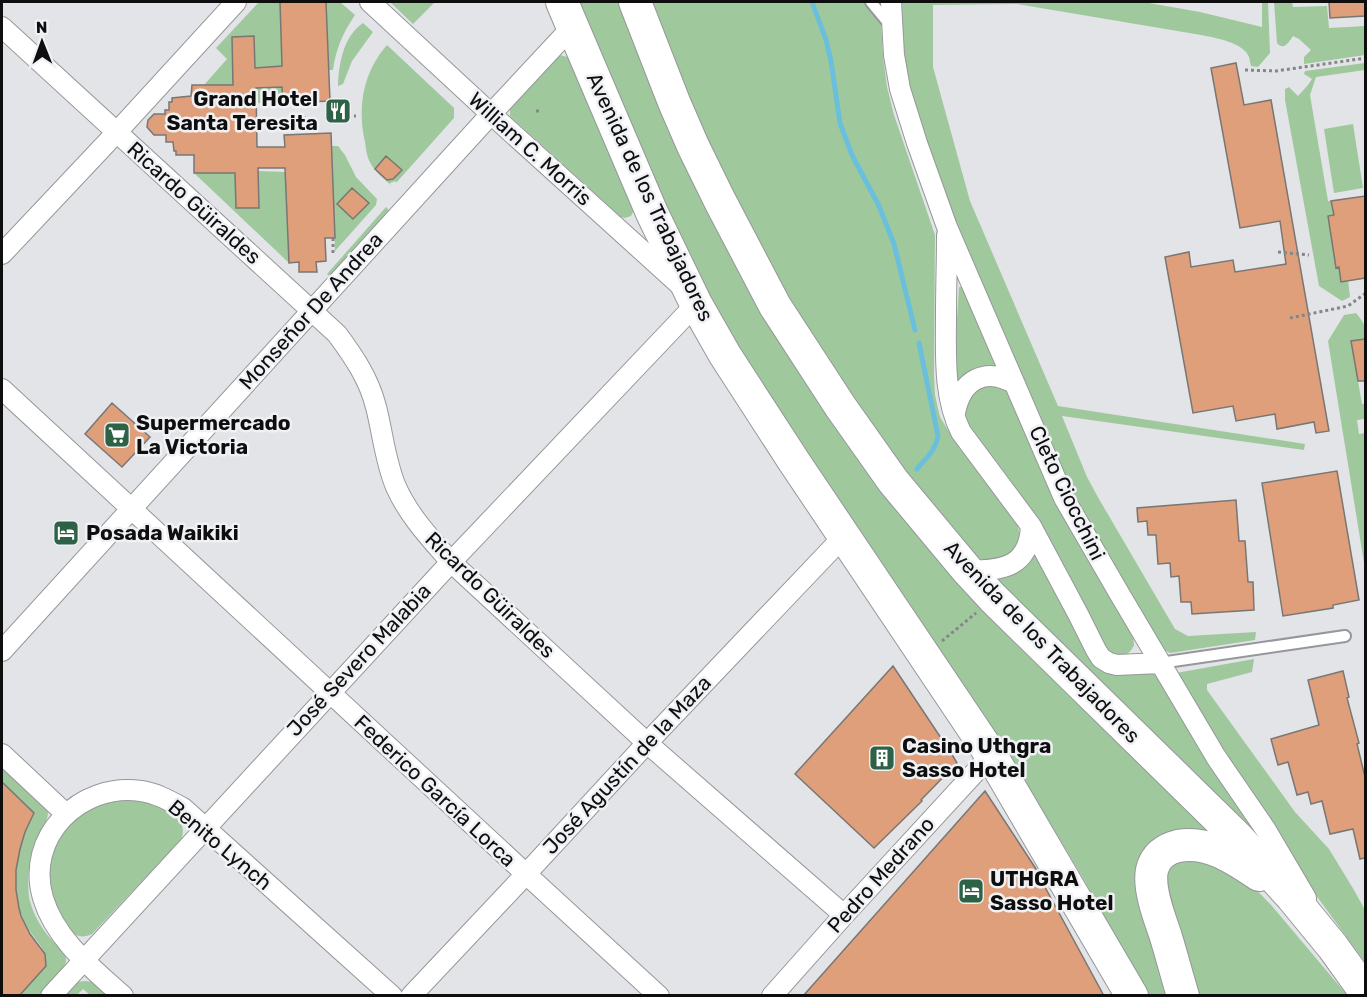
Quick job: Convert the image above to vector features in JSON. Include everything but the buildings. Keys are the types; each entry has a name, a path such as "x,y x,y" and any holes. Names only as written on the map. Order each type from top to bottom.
{"main road":[{"name":"Avenida de los Trabajadores","path":"635,2 698,156 778,312 893,481 993,598 1238,838 1333,946 1365,993"},
{"name":"Avenida de los Trabajadores","path":"568,14 652,213 694,300 725,355 991,755 1132,996"},
{"path":"1183,996 1152,890 1152,868 1162,852 1180,846 1204,846 1246,866 1292,897"}],"street":[{"path":"2,254 236,2"},
{"name":"William C. Morris","path":"370,2 694,300"},
{"name":"Cleto Ciocchini","path":"891,2 894,55 900,89 910,123 947,227 1064,498 1216,757 1266,830 1333,946"},
{"name":"Monseñor De Andrea","path":"2,651 490,114 568,14"},
{"name":"Ricardo Güiraldes","path":"2,27 337,334 363,371 376,407 385,457 396,487 423,530 451,562 647,743 844,915"},
{"path":"947,227 945,359 947,382 955,419 961,432 1031,526 1101,658 1117,665 1160,663"},
{"name":"José Severo Malabia","path":"51,996 329,692 694,300"},
{"path":"955,419 959,396 976,379 984,376 997,376 1015,384"},
{"name":"Federico García Lorca","path":"2,389 659,996"},
{"path":"968,571 1002,568 1019,559 1028,544 1031,526"},
{"name":"José Agustín de la Maza","path":"411,996 844,536"},
{"path":"2,754 66,813 45,844 40,861 39,878 43,899 61,934 84,960 123,996"},
{"name":"Pedro Medrano","path":"772,996 991,755"},
{"name":"Benito Lynch","path":"66,813 83,801 121,790 142,791 162,797 183,808 392,996"}],"lane":[{"path":"871,2 892,27"},
{"path":"1160,663 1345,636"}],"path":[{"path":"1245,70 1276,70 1365,58"},
{"path":"536,111 541,111"},
{"path":"330,117 356,116"},
{"path":"298,118 306,118"},
{"path":"257,120 265,119"},
{"path":"333,238 333,253"},
{"path":"1278,252 1309,255"},
{"path":"1290,318 1348,306 1365,293"},
{"path":"924,656 993,598"}],"green space":[{"path":"259,2 280,2 282,66 261,68 262,88 282,87 283,103 256,103 254,37 232,37 234,107 204,85 227,59 216,48"},
{"path":"326,2 340,2 355,15 341,41 333,70 329,70"},
{"path":"390,2 435,2 413,24"},
{"path":"576,2 620,2 660,104 983,607 1070,697 1227,848 1162,843 1174,995 1147,995 1083,878 1008,757 770,405 696,275"},
{"path":"649,2 866,2 881,22 887,87 894,115 935,235 934,375 935,395 940,417 1018,526 1018,545 1009,555 991,561 974,556 912,484 850,396 760,249 704,137"},
{"path":"902,2 1143,2 1200,12 1262,27 1262,2 1268,2 1270,53 1258,67 1251,66 1246,52 1235,44 1201,35 1017,4 933,5 933,67 970,201 1058,406 1305,444 1304,450 1062,416 1087,477 1175,629 1188,636 1256,632 1255,640 1170,653 1162,649 1077,508 954,223 911,93 904,54"},
{"path":"1274,2 1292,2 1293,7 1327,6 1329,28 1365,26 1365,55 1304,64 1304,57 1311,50 1299,39 1293,36 1284,46 1277,43"},
{"path":"363,23 373,32 352,61 343,84 338,86 343,51 356,29"},
{"path":"387,45 454,108 454,118 396,183 396,181 390,183 391,185 375,170 369,159 362,116 367,78"},
{"path":"559,55 568,57 571,61 634,210 631,216 621,217 510,116 512,106"},
{"path":"1365,63 1365,70 1316,77 1310,95 1328,201 1331,201 1334,215 1328,217 1336,267 1339,267 1348,280 1350,297 1342,301 1319,286 1285,100 1285,89 1289,87 1298,96 1312,79 1304,74 1305,71"},
{"path":"1353,124 1363,188 1334,193 1324,129"},
{"path":"234,140 236,208 259,208 258,171 286,172 289,263 194,173 221,173"},
{"path":"331,146 338,146 356,177 377,199 376,205 335,251"},
{"path":"386,207 389,210 330,277 327,274"},
{"path":"959,287 962,287 997,366 995,369 959,381 956,380 955,352"},
{"path":"1356,313 1365,327 1365,339 1351,341 1362,404 1365,404 1365,425 1364,419 1357,420 1359,434 1365,433 1365,569 1328,341 1344,315"},
{"path":"988,380 1005,386 1133,633 1134,645 1127,654 1109,654 1022,499 968,425 963,414 965,397"},
{"path":"1034,550 1086,645 1159,674 1259,834 1254,834 1001,591 997,580"},
{"path":"1254,659 1252,672 1207,684 1207,690 1295,812 1329,849 1354,890 1365,910 1365,962 1318,898 1262,814 1176,673"},
{"path":"2,768 48,812 47,820 31,855 28,876 29,897 40,924 62,950 66,959 60,973 39,995 19,995 46,966 46,963 42,948 24,921 16,889 21,845 34,813 2,782"},
{"path":"133,800 169,810 181,822 183,830 181,840 92,934 82,936 73,933 60,915 50,880 51,862 57,844 73,821 93,807 115,801"},
{"path":"1175,853 1243,876 1272,906 1347,995 1191,995 1160,866"},
{"path":"77,982 93,982 108,995 90,995 83,989 77,995 64,996"}],"waterway":[{"path":"812,2 831,61 840,123 852,155 879,206 894,244 915,330"},
{"path":"917,469 933,450 938,436 919,343"}],"place":[{"name":"Grand Hotel Santa Teresita","path":"338,111"},
{"name":"Supermercado La Victoria","path":"117,435"},
{"name":"Posada Waikiki","path":"66,533"},
{"name":"Casino Uthgra Sasso Hotel","path":"882,758"},
{"name":"UTHGRA Sasso Hotel","path":"971,891"}]}
